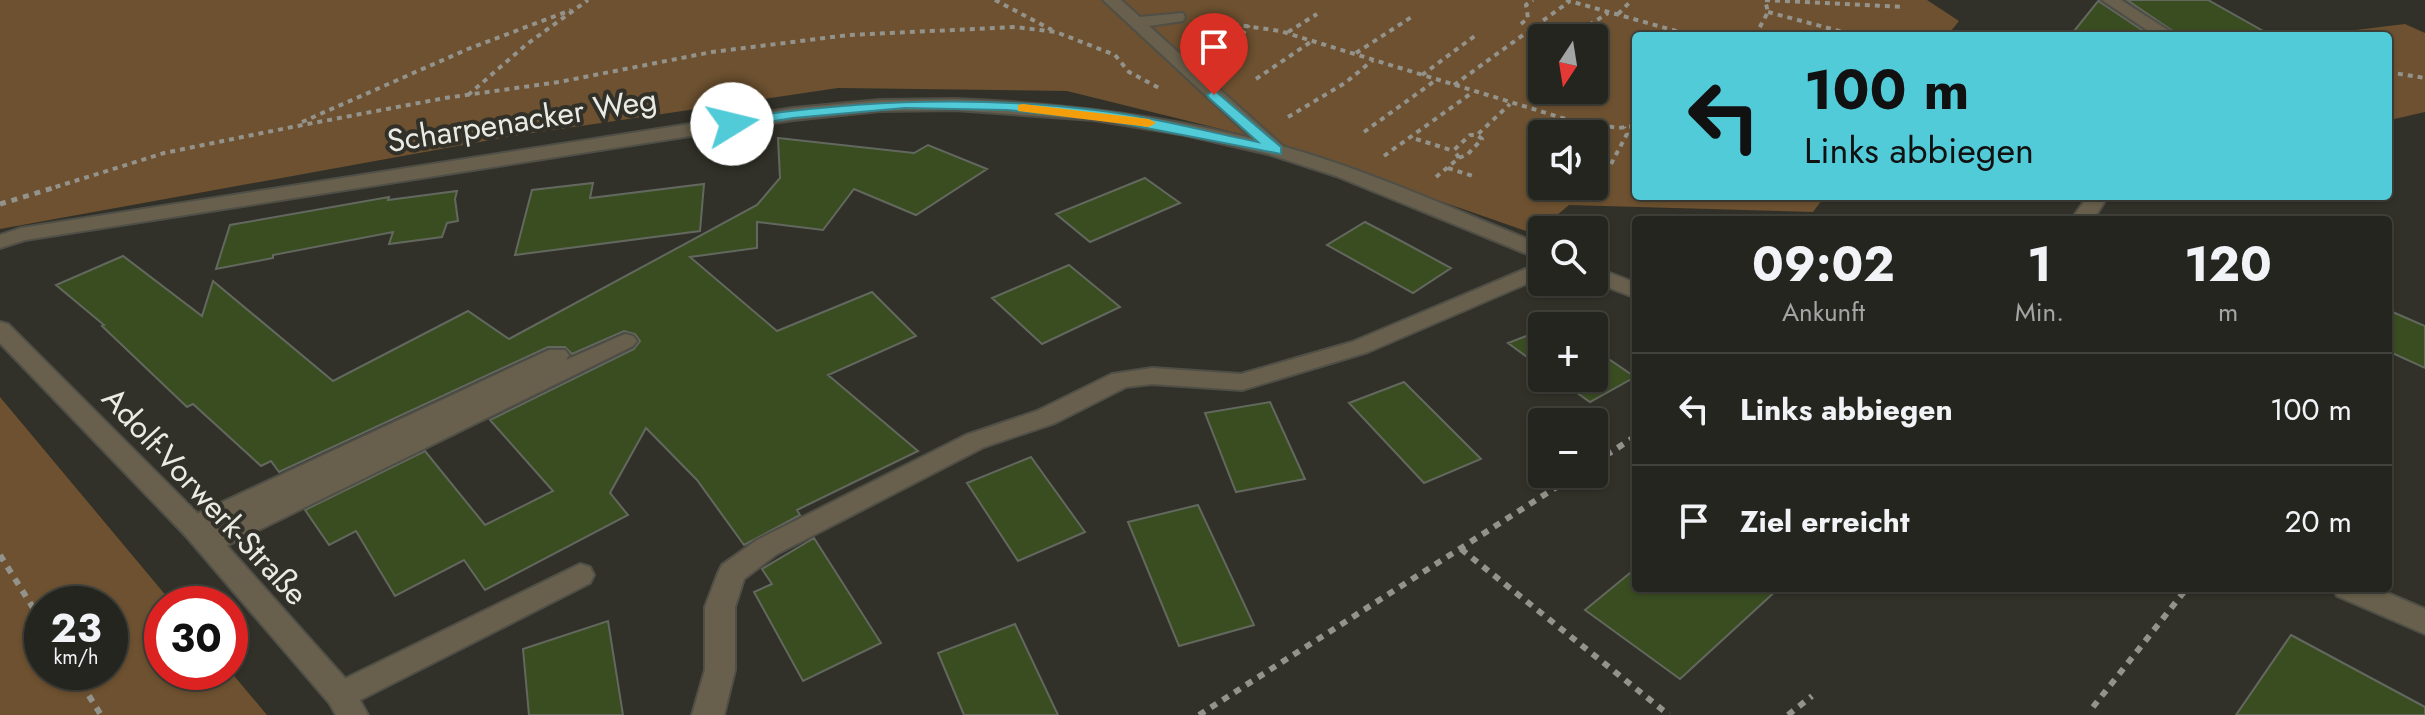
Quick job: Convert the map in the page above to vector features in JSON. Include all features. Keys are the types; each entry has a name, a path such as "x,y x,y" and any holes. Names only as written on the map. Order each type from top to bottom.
{"street":[{"path":"1111,0 1276,150"},
{"path":"2110,0 2162,32"},
{"path":"1134,23 1177,17"},
{"name":"Scharpenacker Weg","path":"10,238 793,114 905,104 1007,106 1105,115 1276,150 1339,171 1528,247"},
{"path":"708,715 713,706 720,670 720,607 732,573 767,547 975,441 1046,417 1121,380 1152,376 1242,382 1360,347 1528,275"},
{"path":"1608,280 1632,289"},
{"name":"Adolf-Vorwerk-Straße","path":"0,329 201,535 347,705"},
{"path":"201,535 625,341"},
{"path":"201,535 557,355"},
{"path":"347,705 580,575"},
{"path":"2356,592 2425,622"}],"path":[{"path":"467,95 571,10 588,0"},
{"path":"995,0 1056,32 1115,55 1137,77 1170,93"},
{"path":"1521,24 1528,18 1526,5 1533,0"},
{"path":"1617,14 1632,0"},
{"path":"1757,32 1768,12 1765,0 1903,7"},
{"path":"1453,86 1568,1 1676,32"},
{"path":"292,127 468,49 571,10"},
{"path":"1590,24 1608,12"},
{"path":"1768,12 1843,32"},
{"path":"1287,33 1317,14"},
{"path":"1356,54 1413,16"},
{"path":"1177,17 1249,25 1287,33 1569,120"},
{"path":"1242,35 1249,25"},
{"path":"0,204 164,153 712,52 849,35 1015,27 1056,32"},
{"path":"1421,75 1476,35"},
{"path":"1256,79 1313,40"},
{"path":"1288,117 1345,83 1373,60"},
{"path":"2392,73 2425,78"},
{"path":"1364,132 1436,80"},
{"path":"1378,160 1473,92"},
{"path":"1477,135 1511,103"},
{"path":"1608,125 1632,126"},
{"path":"1611,164 1627,134 1624,127"},
{"path":"1429,185 1482,139 1470,135 1455,152"},
{"path":"1416,139 1455,152 1459,158"},
{"path":"1447,168 1476,177"},
{"path":"1608,454 1632,439"},
{"path":"1199,715 1555,488"},
{"path":"1461,549 1669,715"},
{"path":"0,555 24,593"},
{"path":"2093,707 2184,592"},
{"path":"85,690 101,715"},
{"path":"1788,715 1812,696"}],"shaded area":[{"path":"0,0 1927,0 1959,21 1950,32 1632,32 1632,200 1822,200 1813,212 1569,205 1556,216 1528,216 1528,232 1261,139 1067,91 838,88 513,136 0,229"},
{"path":"2405,24 2425,33 2425,112 2392,120 2392,32 2339,32"},
{"path":"0,397 158,586 144,586 144,690 246,690 267,715 0,715"}],"building":[{"path":"2099,0 2145,32 2073,32"},
{"path":"2127,0 2208,0 2265,32 2174,32"},
{"path":"778,138 914,153 928,145 987,169 916,215 854,189 823,230 757,222 757,248 690,257 777,331 872,292 916,336 828,375 918,451 797,510 800,515 744,545 697,480 646,428 610,493 628,515 485,590 464,560 395,596 356,531 329,545 305,510 425,451 485,525 553,491 490,420 634,349 640,341 635,334 624,331 572,354 565,347 548,347 279,472 271,461 261,466 193,404 187,407 104,325 56,285 123,256 202,316 213,281 333,381 468,311 509,339 757,205 780,178"},
{"path":"1145,178 1180,203 1090,242 1056,214"},
{"path":"593,183 590,198 704,184 700,231 515,255 532,190"},
{"path":"457,191 458,221 447,223 442,237 389,244 393,232 216,269 230,225 389,197 388,200"},
{"path":"1365,222 1451,268 1413,293 1327,245"},
{"path":"1069,265 1120,307 1042,344 992,298"},
{"path":"2392,312 2425,326 2425,368 2392,353"},
{"path":"1528,335 1528,358 1508,343"},
{"path":"1608,359 1632,375 1632,379 1590,402 1576,392 1608,392"},
{"path":"1404,382 1481,459 1424,483 1349,403"},
{"path":"1270,402 1305,479 1236,492 1205,413"},
{"path":"1031,457 1085,532 1018,561 967,483"},
{"path":"1198,505 1254,625 1179,646 1128,522"},
{"path":"814,538 881,643 803,681 754,592 772,584 762,569"},
{"path":"1632,571 1632,592 1775,592 1680,679 1585,610"},
{"path":"608,621 623,715 529,715 523,649"},
{"path":"1015,624 1058,715 964,715 938,653"},
{"path":"2291,635 2425,707 2425,715 2236,715"}],"slow traffic":[{"path":"1023,108 1105,115 1149,123"}],"route":[{"path":"732,124 793,114 905,104 1007,106 1105,115 1276,150 1214,95"}]}
